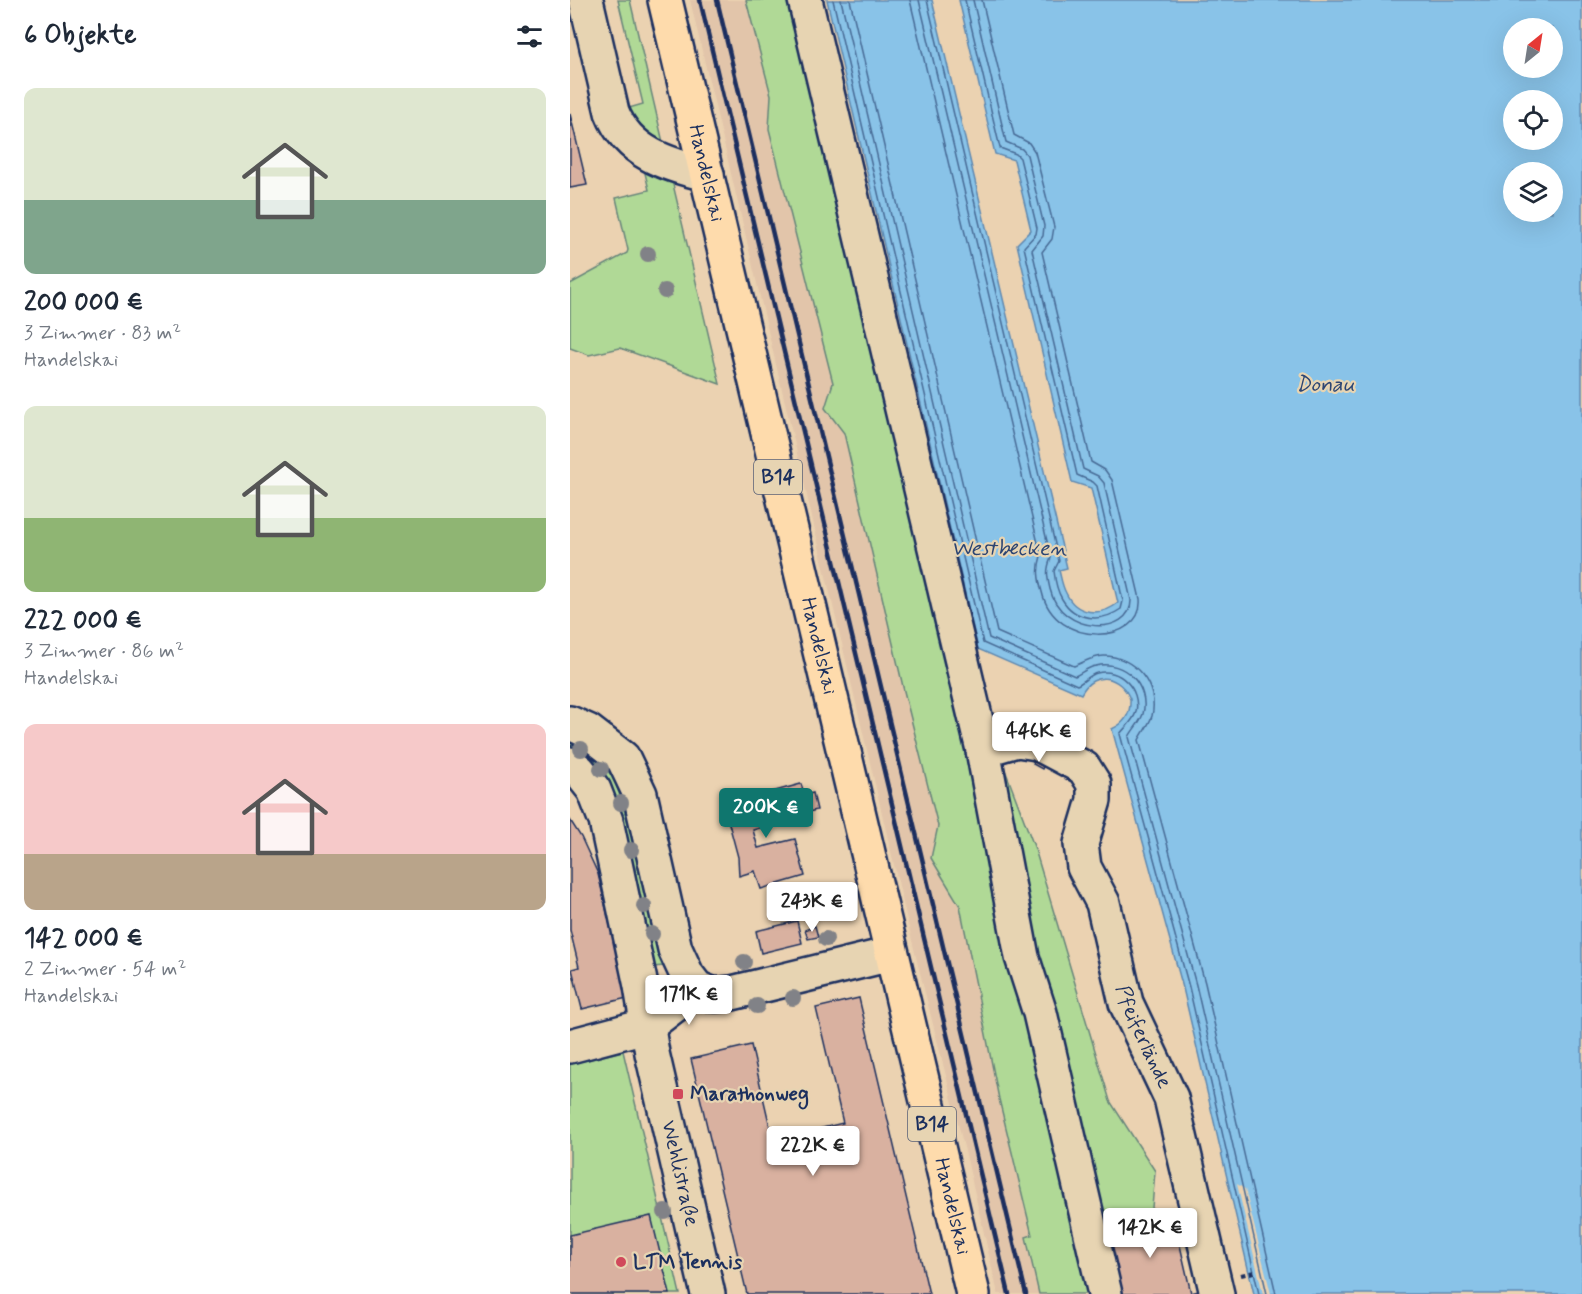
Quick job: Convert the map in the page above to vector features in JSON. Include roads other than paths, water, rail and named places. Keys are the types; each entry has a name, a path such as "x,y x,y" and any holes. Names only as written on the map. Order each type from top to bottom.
{"main road":[{"name":"Handelskai","path":"665,0 973,1294"}],"street":[{"path":"586,0 617,125 625,136 655,158 673,166 707,174"},
{"path":"805,0 983,750 1004,856 1030,895 1044,956 1038,1005 1105,1294"},
{"path":"570,723 588,731 623,758 647,793 675,949 687,975 697,988 714,995 732,993 891,954"},
{"name":"Pfeiferlände","path":"983,750 1017,741 1037,743 1084,768 1094,784 1094,800 1081,844 1084,867 1103,903 1126,1003 1170,1098 1217,1294"},
{"path":"570,764 579,771 594,790 606,820 649,1025"},
{"path":"570,1046 649,1025 697,988"},
{"name":"Wehlistraße","path":"649,1025 652,1053 708,1294"}],"water":[{"name":"Donau","path":"827,0 932,0 1067,568 1059,570 1062,582 1070,600 1076,606 1089,612 1097,612 1118,603 1091,488 1072,482 1017,244 1031,230 1014,160 995,154 959,0 1582,0 1582,1294 1254,1294 1183,988 1112,729 1127,717 1130,699 1120,685 1107,678 1093,681 1081,694 978,649"}],"railway":[{"path":"700,0 1009,1294"},
{"path":"717,0 1026,1294"}],"place":[{"name":"Marathonweg","path":"678,1094"},
{"name":"LTM Tennis","path":"621,1262"}],"water label":[{"name":"Westbecken","path":"1009,549"}]}
